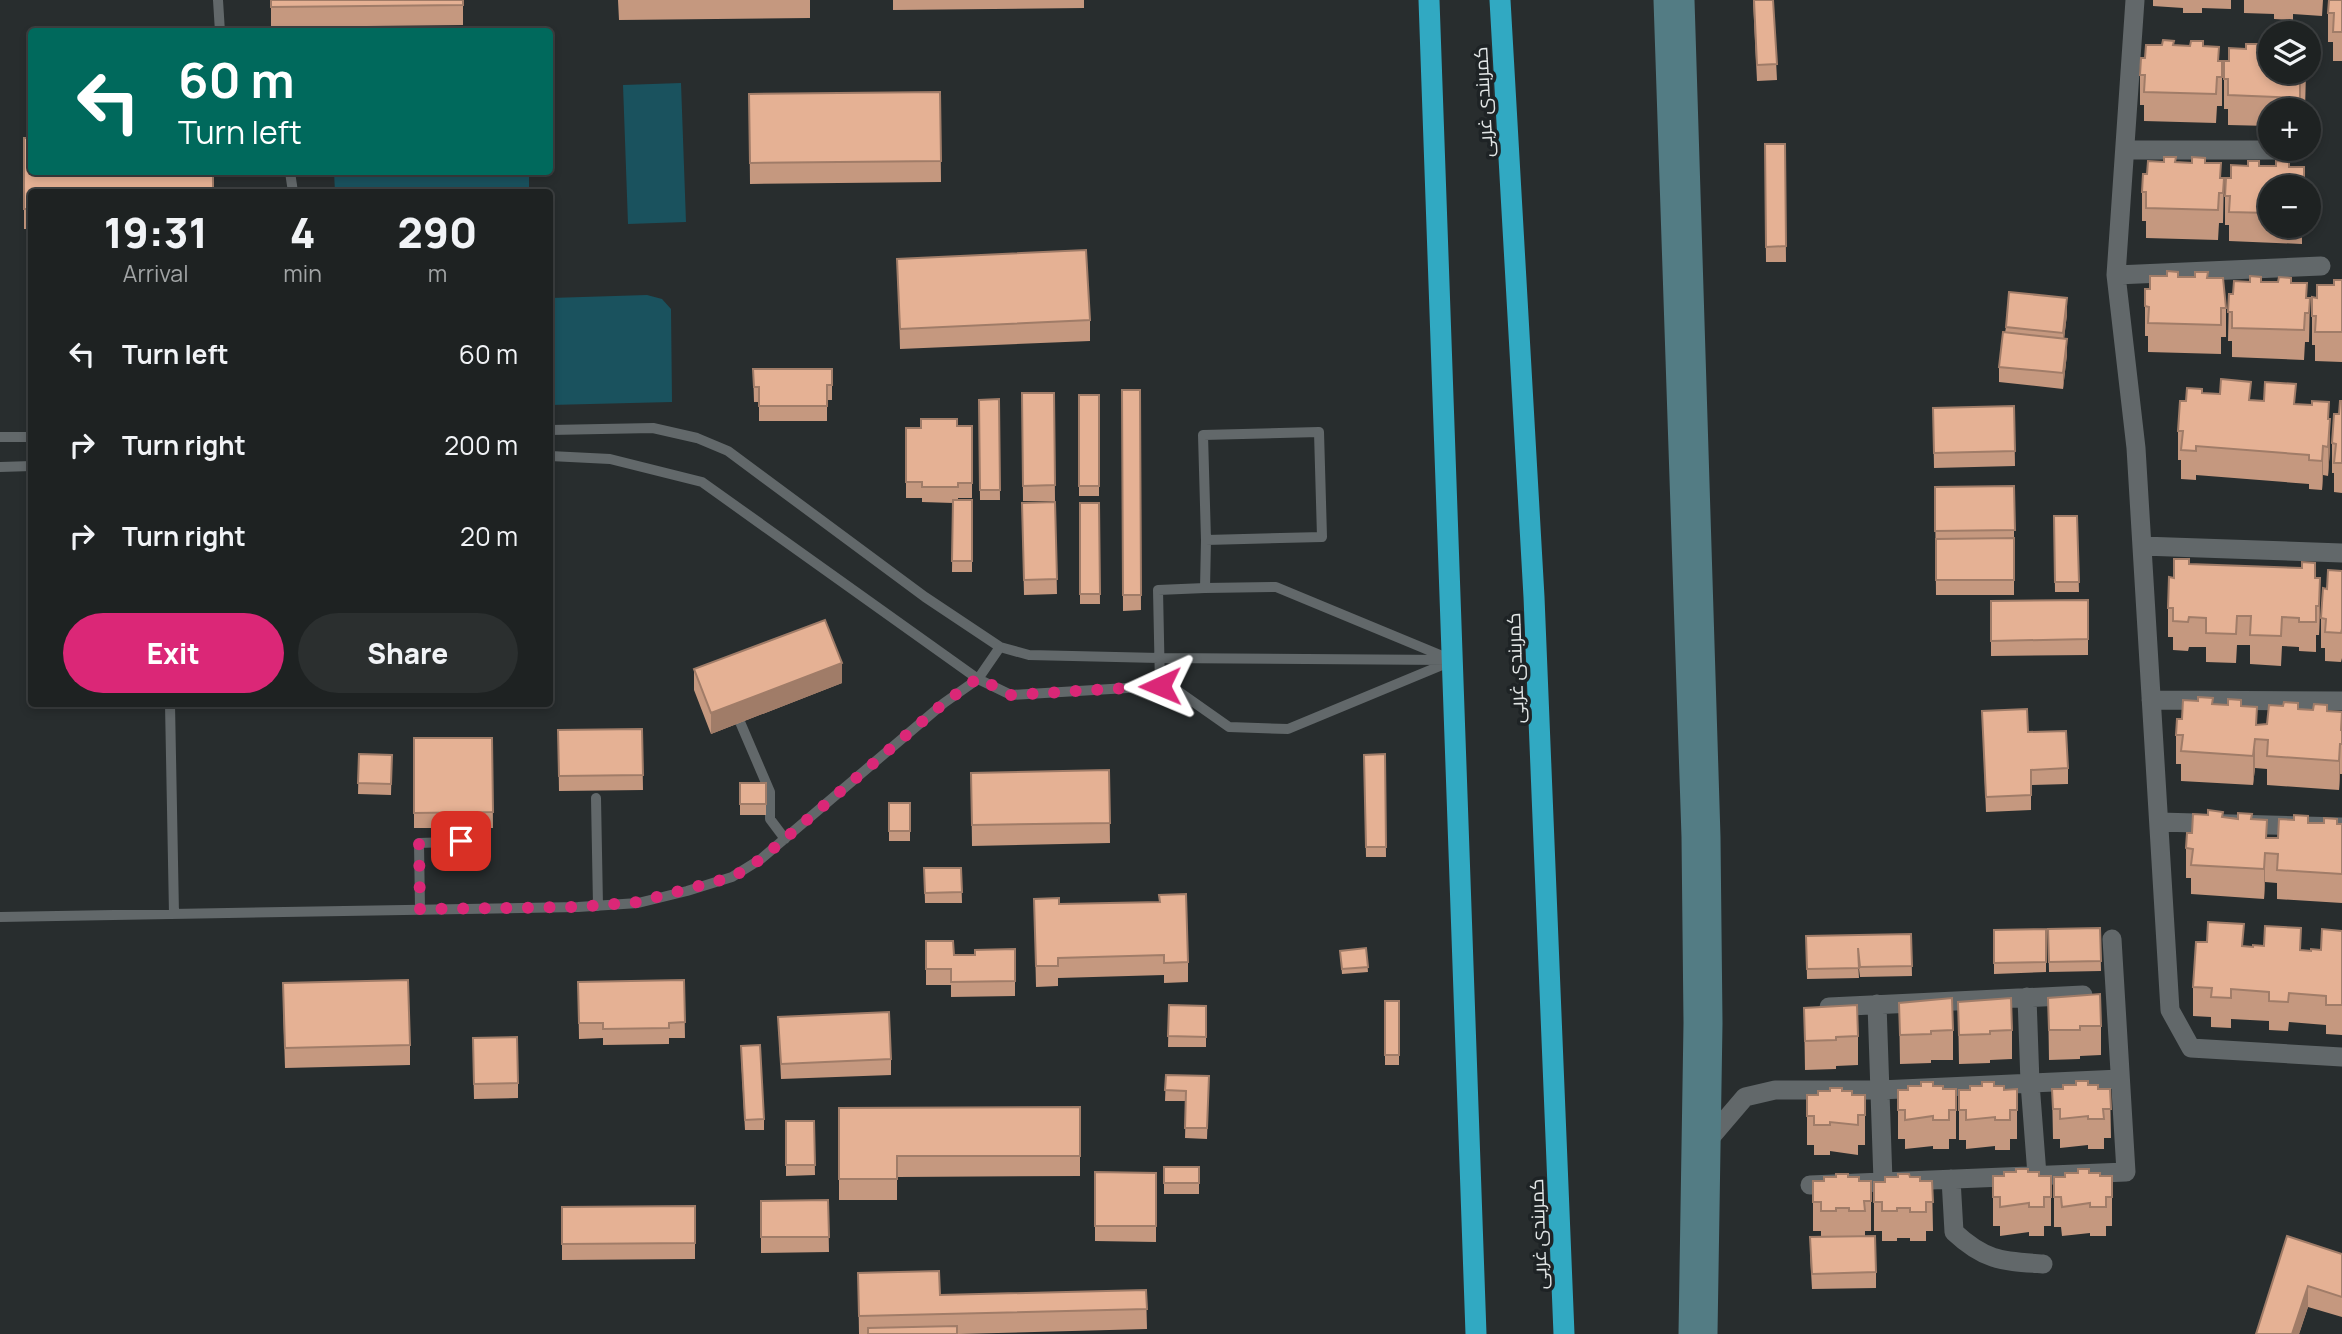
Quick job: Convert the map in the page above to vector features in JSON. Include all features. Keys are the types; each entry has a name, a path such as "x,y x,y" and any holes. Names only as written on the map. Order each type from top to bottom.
{"highway":[{"path":"1429,0 1476,1334"},
{"name":"کمربندی غربی","path":"1500,0 1535,610 1564,1334"}],"street":[{"path":"1664,0 1692,837 1694,1023 1689,1334"},
{"path":"1684,0 1710,837 1707,1334"},
{"path":"2135,0 2116,275 2136,448 2170,1010 2191,1048 2342,1058"},
{"path":"2125,150 2258,150"},
{"path":"2116,275 2321,266"},
{"path":"2142,546 2342,553"},
{"path":"2151,700 2342,701"},
{"path":"2159,822 2342,827"},
{"path":"1810,1185 2126,1172 2112,939"},
{"path":"1829,1007 2083,995"},
{"path":"2026,998 2037,1175"},
{"path":"1877,1004 1883,1181"},
{"path":"1710,1138 1745,1097 1774,1090 1880,1090 2120,1079"},
{"path":"1951,1179 1954,1232 1973,1250 2004,1261 2043,1264"}],"lane":[{"path":"218,0 220,28"},
{"path":"553,430 653,428 697,438 728,451 925,597 1000,647 1029,655 1452,660"},
{"path":"1205,589 1203,435 1319,432 1322,537 1206,540"},
{"path":"0,438 28,437"},
{"path":"553,456 610,459 702,482 978,678 1011,695 1160,686 1175,689 1228,727 1288,729 1452,660"},
{"path":"0,467 28,466"},
{"path":"1160,686 1158,590 1276,587 1452,660"},
{"path":"0,917 598,906 638,902 733,877 761,859 944,703 978,678 1000,647"},
{"path":"170,707 174,914"},
{"path":"740,722 770,792 770,819 785,839"},
{"path":"596,798 598,906"},
{"path":"420,909 419,843 483,841"}],"shaded area":[{"path":"681,83 686,222 628,224 623,85"},
{"path":"334,175 529,175 529,189 335,189"},
{"path":"647,295 662,299 671,309 672,402 553,405 553,298"}],"building":[{"path":"271,0 463,0 463,5 271,7"},
{"path":"1754,0 1773,0 1777,64 1757,65"},
{"path":"2329,0 2342,0 2342,32 2333,32 2334,13 2328,13"},
{"path":"2163,40 2174,41 2173,45 2190,46 2191,41 2203,41 2203,46 2219,47 2218,61 2222,61 2222,77 2217,77 2216,94 2144,92 2145,75 2140,75 2141,58 2145,58 2146,45 2162,45"},
{"path":"2246,44 2257,44 2258,84 2300,84 2300,98 2228,95 2228,79 2224,79 2224,61 2229,61 2229,48 2246,49"},
{"path":"940,92 941,161 750,163 749,94"},
{"path":"24,138 28,138 28,175 213,175 213,189 28,189 28,209 24,209"},
{"path":"1765,144 1785,144 1786,246 1766,247"},
{"path":"2164,157 2176,157 2175,162 2192,163 2192,157 2205,158 2205,163 2221,163 2220,178 2224,178 2223,193 2219,193 2218,210 2146,208 2146,192 2142,192 2143,174 2147,174 2148,161 2164,162"},
{"path":"2248,161 2259,161 2259,166 2276,166 2276,161 2289,162 2289,167 2304,167 2304,175 2258,175 2258,213 2229,212 2230,196 2225,196 2226,178 2231,178 2231,165 2248,166"},
{"path":"1086,250 1090,320 900,329 897,259"},
{"path":"2167,271 2178,272 2178,277 2195,277 2195,272 2208,272 2207,278 2223,278 2226,308 2221,308 2221,325 2148,323 2149,307 2145,306 2145,289 2150,289 2150,276 2167,276"},
{"path":"2250,276 2261,277 2261,282 2278,282 2279,277 2291,278 2291,283 2307,283 2306,298 2310,298 2309,313 2305,313 2304,330 2232,328 2232,312 2228,312 2229,294 2233,294 2234,281 2250,282"},
{"path":"2334,280 2342,280 2342,332 2315,332 2316,316 2312,316 2312,297 2317,298 2317,285 2334,285"},
{"path":"2009,292 2067,298 2063,333 2006,327"},
{"path":"2003,332 2067,339 2063,373 1999,367"},
{"path":"753,369 832,369 832,385 827,385 827,406 759,406 759,387 754,387"},
{"path":"2221,379 2251,382 2249,400 2264,401 2265,382 2296,384 2294,404 2329,402 2328,447 2323,446 2322,461 2309,460 2309,455 2196,446 2196,451 2181,450 2183,431 2178,431 2180,401 2186,401 2187,388 2202,389 2202,393 2220,394"},
{"path":"1122,390 1140,390 1141,595 1123,595"},
{"path":"1022,393 1054,393 1055,485 1023,486"},
{"path":"1079,395 1099,395 1099,486 1079,486"},
{"path":"999,399 1000,490 980,490 979,400"},
{"path":"2340,401 2342,463 2334,463 2334,414 2339,414"},
{"path":"2014,406 2015,451 1934,453 1933,408"},
{"path":"921,419 957,419 957,426 972,426 972,483 958,483 958,487 922,487 922,482 906,482 906,428 921,428"},
{"path":"2014,486 2015,530 1935,531 1935,487"},
{"path":"953,500 972,500 972,561 952,561"},
{"path":"1055,502 1057,579 1024,580 1022,503"},
{"path":"1080,503 1099,503 1100,594 1080,594"},
{"path":"2054,516 2077,516 2079,582 2055,582"},
{"path":"2014,538 2014,580 1936,580 1936,539"},
{"path":"2174,559 2189,559 2189,564 2302,568 2302,562 2315,563 2315,578 2320,578 2316,622 2299,622 2299,618 2282,617 2281,636 2250,635 2251,616 2237,616 2236,634 2206,633 2206,618 2189,617 2188,622 2173,621 2173,608 2168,608 2169,577 2174,578"},
{"path":"2328,570 2342,571 2341,633 2325,632 2326,619 2321,618 2323,588 2327,589"},
{"path":"2088,600 2088,639 1991,641 1991,601"},
{"path":"825,620 842,663 711,713 694,669"},
{"path":"2198,697 2213,698 2212,704 2228,705 2228,699 2241,700 2241,706 2257,707 2256,725 2267,724 2269,705 2298,703 2298,709 2313,710 2314,704 2327,705 2327,711 2342,712 2339,761 2267,756 2268,740 2255,739 2253,756 2181,751 2183,735 2176,735 2177,719 2182,719 2183,700 2198,701"},
{"path":"2027,709 2028,732 2066,731 2068,768 2031,770 2031,795 1986,797 1982,711"},
{"path":"642,729 643,775 559,776 558,730"},
{"path":"414,738 492,738 493,812 414,813"},
{"path":"359,754 392,755 391,784 358,783"},
{"path":"1385,754 1386,847 1366,847 1364,755"},
{"path":"1109,770 1110,823 972,825 971,773"},
{"path":"740,783 766,783 766,804 740,804"},
{"path":"889,803 910,803 910,831 889,831"},
{"path":"2208,810 2223,812 2222,817 2238,819 2238,813 2252,814 2251,819 2267,820 2266,838 2278,838 2279,819 2294,820 2294,815 2308,816 2308,823 2324,823 2324,818 2337,819 2337,824 2342,824 2342,874 2277,870 2278,854 2265,853 2264,869 2191,865 2193,849 2186,848 2187,833 2192,833 2193,814 2208,815"},
{"path":"924,868 961,868 962,892 925,893"},
{"path":"1186,894 1188,962 1164,963 1164,955 1058,958 1058,966 1036,966 1034,899 1059,898 1059,904 1160,902 1159,895"},
{"path":"2208,922 2244,924 2242,946 2253,947 2264,946 2265,926 2301,928 2300,950 2311,951 2321,950 2322,929 2342,931 2342,1005 2326,1005 2326,996 2289,993 2288,1002 2269,1001 2269,992 2231,989 2231,998 2211,997 2212,988 2193,987 2196,942 2207,942"},
{"path":"2100,928 2101,961 2049,962 2048,929"},
{"path":"2046,929 2046,962 1994,963 1994,930"},
{"path":"1911,934 1912,966 1860,967 1858,948 1859,968 1807,969 1806,936"},
{"path":"926,941 953,941 954,955 975,955 975,950 1015,949 1015,981 951,982 951,969 926,969"},
{"path":"1366,948 1368,967 1342,969 1340,951"},
{"path":"408,980 410,1045 285,1048 283,983"},
{"path":"684,980 685,1022 669,1023 669,1028 603,1029 603,1023 579,1023 578,982"},
{"path":"2100,994 2101,1026 2080,1026 2080,1030 2049,1030 2048,998"},
{"path":"1952,998 1953,1030 1900,1035 1899,1003"},
{"path":"2011,998 2012,1030 1959,1035 1958,1002"},
{"path":"1385,1001 1399,1001 1399,1055 1385,1055"},
{"path":"1169,1005 1206,1006 1206,1037 1168,1036"},
{"path":"1857,1005 1858,1036 1805,1041 1804,1008"},
{"path":"889,1012 891,1059 781,1064 778,1017"},
{"path":"517,1037 518,1083 474,1084 473,1038"},
{"path":"760,1045 764,1119 745,1120 741,1046"},
{"path":"1166,1075 1209,1076 1207,1128 1185,1128 1186,1091 1165,1090"},
{"path":"2076,1081 2088,1081 2088,1085 2098,1085 2098,1089 2110,1089 2111,1109 2103,1109 2104,1119 2088,1119 2088,1116 2060,1119 2060,1109 2053,1109 2052,1089 2063,1089 2063,1085 2076,1085"},
{"path":"1921,1082 1933,1082 1933,1086 1943,1086 1943,1089 1956,1089 1956,1110 1949,1110 1949,1120 1933,1120 1933,1116 1905,1120 1905,1110 1898,1110 1898,1090 1908,1090 1908,1086 1921,1086"},
{"path":"1982,1082 1994,1082 1994,1086 2004,1086 2004,1090 2017,1089 2017,1110 2010,1110 2010,1120 1995,1120 1995,1117 1966,1120 1966,1110 1959,1110 1959,1090 1982,1086"},
{"path":"1830,1088 1852,1091 1852,1095 1865,1095 1865,1115 1858,1115 1858,1125 1830,1122 1830,1125 1814,1125 1814,1116 1807,1116 1807,1095 1818,1095 1818,1091 1830,1091"},
{"path":"1080,1107 1080,1156 897,1156 897,1179 839,1179 839,1108"},
{"path":"786,1121 814,1121 815,1165 786,1165"},
{"path":"1164,1167 1199,1167 1199,1183 1164,1183"},
{"path":"2016,1169 2039,1172 2039,1176 2051,1176 2051,1197 2044,1197 2044,1207 2029,1207 2029,1203 2000,1207 2000,1197 1993,1197 1993,1176 2004,1176 2004,1172 2016,1172"},
{"path":"2078,1169 2089,1169 2089,1173 2100,1173 2100,1176 2112,1176 2112,1197 2106,1197 2106,1207 2090,1207 2090,1203 2062,1207 2061,1197 2054,1197 2054,1177 2065,1177 2065,1173 2078,1173"},
{"path":"1095,1172 1156,1173 1156,1226 1095,1226"},
{"path":"1836,1174 1859,1177 1859,1181 1871,1181 1871,1201 1864,1201 1865,1211 1836,1208 1836,1211 1821,1211 1821,1202 1813,1202 1813,1181 1824,1181 1824,1177 1836,1177"},
{"path":"1898,1174 1920,1177 1920,1181 1932,1181 1933,1202 1926,1202 1926,1212 1910,1212 1910,1208 1882,1211 1882,1202 1874,1202 1874,1182 1885,1182 1885,1177 1898,1177"},
{"path":"828,1200 829,1237 761,1237 761,1201"},
{"path":"695,1206 695,1243 562,1244 562,1207"},
{"path":"1875,1236 1876,1272 1812,1274 1810,1237"},
{"path":"2287,1236 2342,1254 2342,1297 2308,1286 2292,1334 2256,1334"},
{"path":"939,1271 940,1295 1146,1290 1147,1309 859,1316 858,1273"},
{"path":"957,1326 957,1334 868,1334 868,1328"}],"route":[{"path":"461,841 419,843 420,909 578,907 638,902 733,877 761,859 944,703 978,678 1011,695 1160,686"}]}
